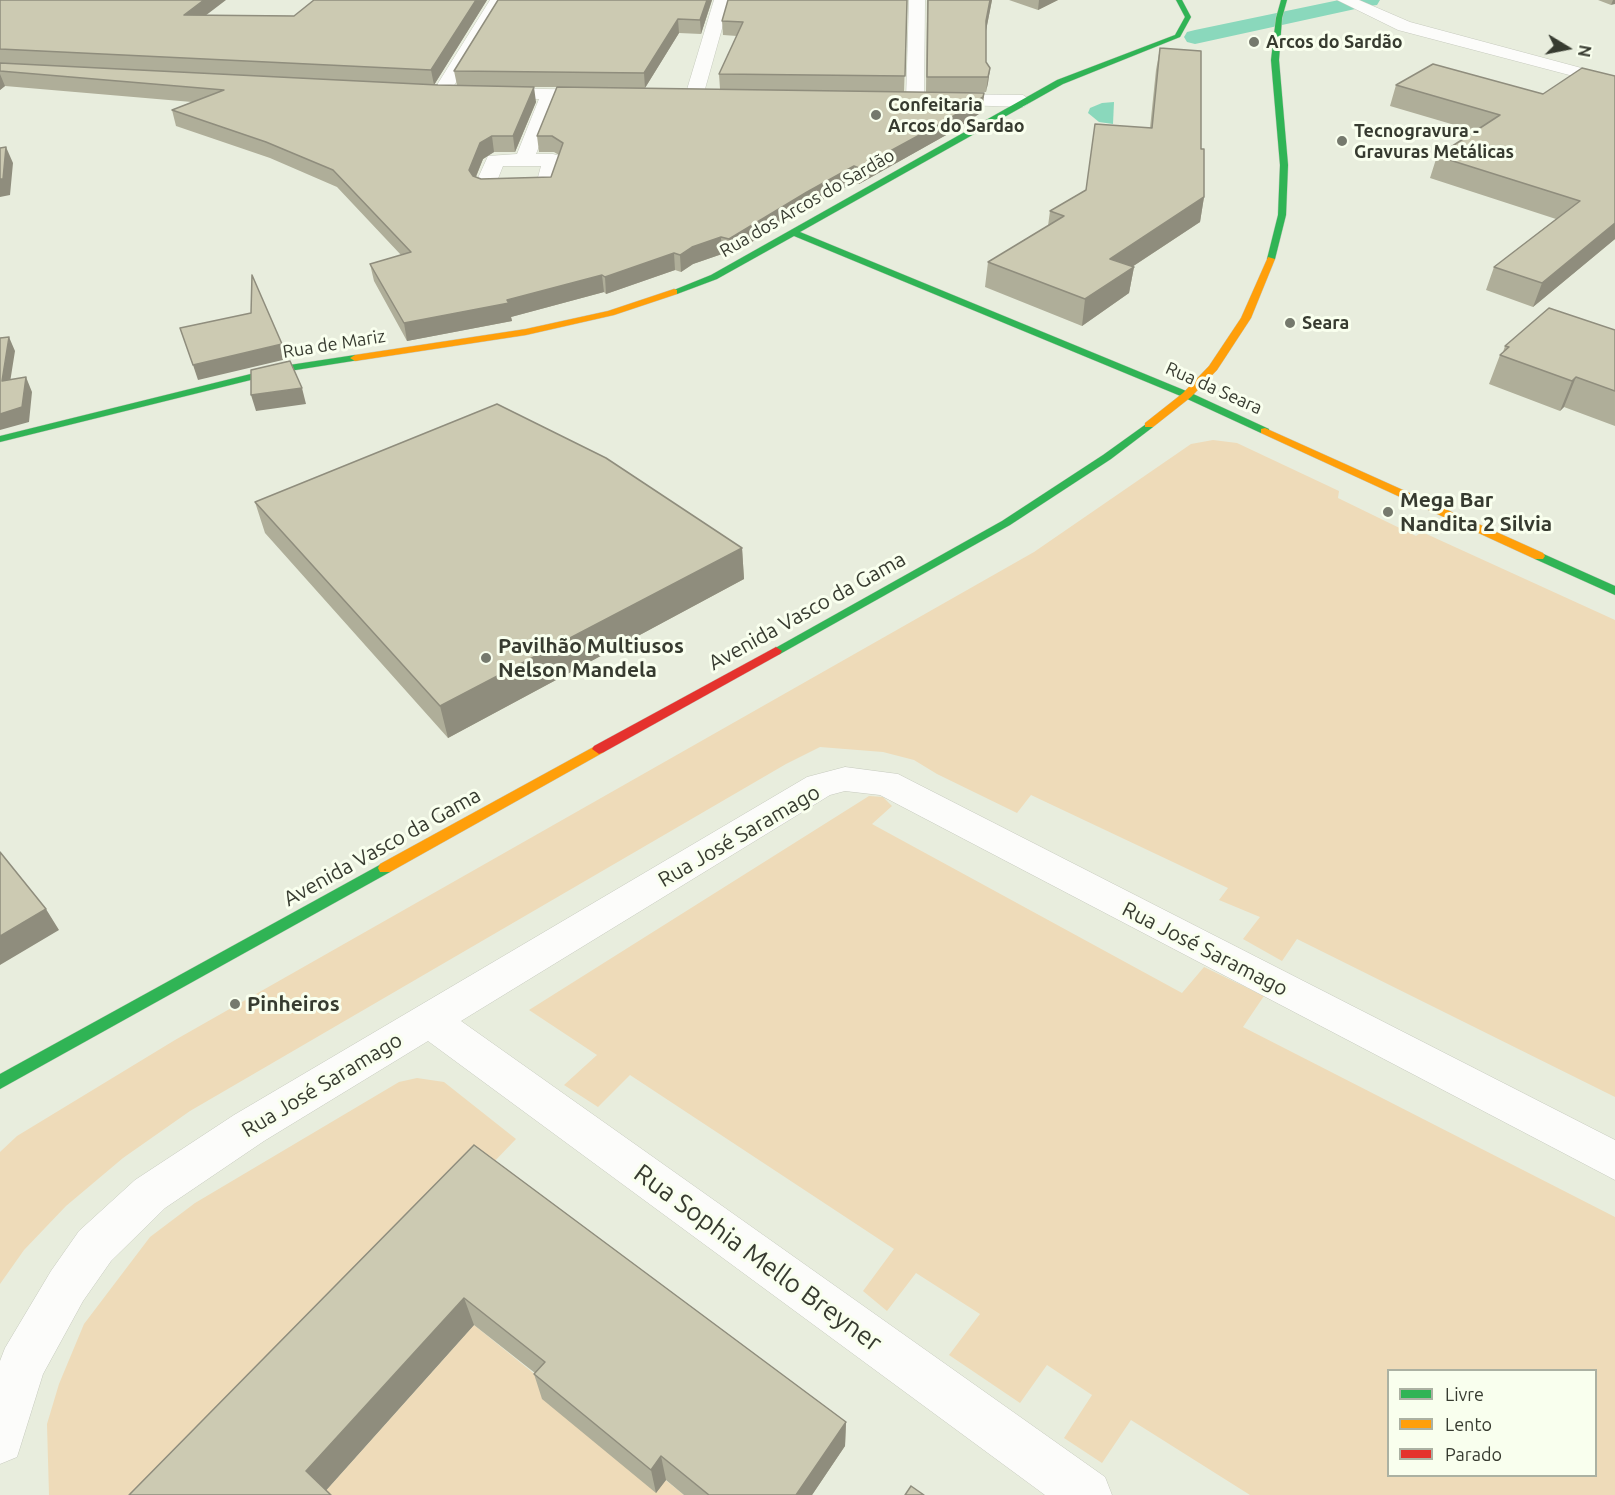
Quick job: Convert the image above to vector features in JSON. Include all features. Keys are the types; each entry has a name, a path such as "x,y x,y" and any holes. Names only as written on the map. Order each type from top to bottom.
{"main road":[{"name":"Rua dos Arcos do Sardão","path":"675,292 714,277 1060,82 1178,36 1188,17 1179,0"},
{"name":"Avenida Vasco da Gama","path":"0,1082 476,820 1006,523 1107,457 1187,395 1213,368 1246,318 1267,273 1282,215 1284,165 1275,60 1279,18 1284,0"},
{"name":"Rua da Seara","path":"792,232 1187,395 1615,591"},
{"name":"Rua de Mariz","path":"0,439 283,369 526,332 611,313 675,292"}],"street":[{"path":"441,93 498,0"},
{"path":"694,96 722,0"},
{"path":"915,100 917,0"},
{"path":"1345,0 1404,26 1615,82"},
{"path":"417,91 622,95"},
{"path":"524,160 550,94"},
{"path":"670,96 717,97"},
{"path":"891,99 1023,101"},
{"name":"Rua José Saramago","path":"0,1440 22,1365 47,1321 95,1246 126,1214 150,1194 249,1128 819,786 844,779 865,779 886,783 1615,1161"},
{"name":"Rua Sophia Mello Breyner","path":"429,1020 1087,1495"}],"shaded area":[{"path":"1114,102 1113,124 1099,122 1088,113 1090,108 1102,103"},
{"path":"1213,440 1237,443 1339,491 1338,498 1416,536 1422,532 1615,620 1615,1097 1297,939 1282,961 1243,939 1260,917 1219,900 1228,888 1031,795 1017,813 937,774 914,760 883,752 820,747 786,764 190,1111 123,1158 66,1206 24,1250 0,1284 0,1152 17,1136 175,1040 1034,552 1191,444"},
{"path":"869,796 883,797 892,806 872,824 1182,993 1204,967 1264,996 1243,1027 1615,1217 1615,1495 1250,1495 1131,1420 1102,1463 1064,1438 1092,1395 1047,1365 1020,1403 949,1355 980,1314 916,1273 887,1311 863,1291 894,1249 630,1075 598,1107 564,1085 597,1055 529,1010"},
{"path":"417,1078 444,1082 516,1139 173,1495 49,1495 47,1424 59,1384 84,1324 150,1237 195,1203 399,1082"},
{"path":"474,1325 684,1495 322,1495"}],"building":[{"path":"0,0 204,0 184,15 294,16 314,0 476,0 431,70 0,49"},
{"path":"498,0 707,0 700,20 678,19 644,73 454,71"},
{"path":"728,0 907,0 905,76 719,74 743,22 722,21"},
{"path":"928,0 990,0 986,21 986,62 990,68 988,77 927,77"},
{"path":"1160,48 1201,51 1201,149 1204,149 1204,197 1110,259 1134,267 1085,299 988,262 1064,216 1050,211 1086,190 1095,124 1152,128"},
{"path":"0,63 438,85 534,87 513,136 492,136 480,143 469,170 473,176 481,179 551,177 563,143 552,136 537,136 557,87 984,93 983,97 949,119 859,168 854,166 729,239 721,237 692,247 680,255 674,253 605,277 602,275 507,300 509,303 404,323 370,264 411,252 333,170 266,142 172,110 224,90 0,71"},
{"path":"1433,64 1543,94 1582,68 1615,76 1615,223 1542,283 1494,267 1580,201 1437,156 1500,115 1396,85"},
{"path":"6,147 3,179 0,179 0,148"},
{"path":"252,275 282,344 193,365 180,328 251,313"},
{"path":"1549,308 1615,330 1615,391 1576,377 1572,381 1500,355 1509,347 1505,346"},
{"path":"9,337 2,381 26,377 22,407 0,414 0,338"},
{"path":"290,361 302,388 251,395 251,370"},
{"name":"Pavilhão Multiusos Nelson Mandela","path":"497,404 606,458 742,548 440,706 255,502"},
{"path":"0,852 46,909 0,936"},
{"path":"474,1145 846,1422 796,1495 709,1495 661,1456 651,1470 534,1374 545,1362 464,1298 306,1471 331,1495 129,1495"},
{"path":"911,1486 924,1495 905,1495"}],"waterway":[{"path":"1195,37 1369,0"}],"traffic: fast":[{"path":"674,292 714,277 1060,82 1178,36 1188,17 1179,0"},
{"path":"1271,259 1282,215 1284,165 1275,60 1279,18 1284,0"},
{"path":"792,232 1187,395 1265,431"},
{"path":"0,439 283,369 355,358"},
{"path":"776,651 1006,523 1107,457 1149,425"},
{"path":"1539,556 1615,591"},
{"path":"0,1082 385,868"}],"traffic: slow":[{"path":"1149,425 1187,395 1213,368 1246,318 1271,259"},
{"path":"355,358 526,332 611,313 674,292"},
{"path":"1265,431 1539,556"},
{"path":"385,868 599,749"}],"traffic: jam":[{"path":"599,749 776,651"}],"place":[{"name":"Arcos do Sardão","path":"1254,42"},
{"name":"Confeitaria Arcos do Sardao","path":"876,115"},
{"name":"Tecnogravura - Gravuras Metálicas","path":"1342,141"},
{"name":"Seara","path":"1290,323"},
{"name":"Mega Bar Nandita 2 Silvia","path":"1388,512"},
{"name":"Pavilhão Multiusos Nelson Mandela","path":"486,658"},
{"name":"Pinheiros","path":"235,1004"}]}
